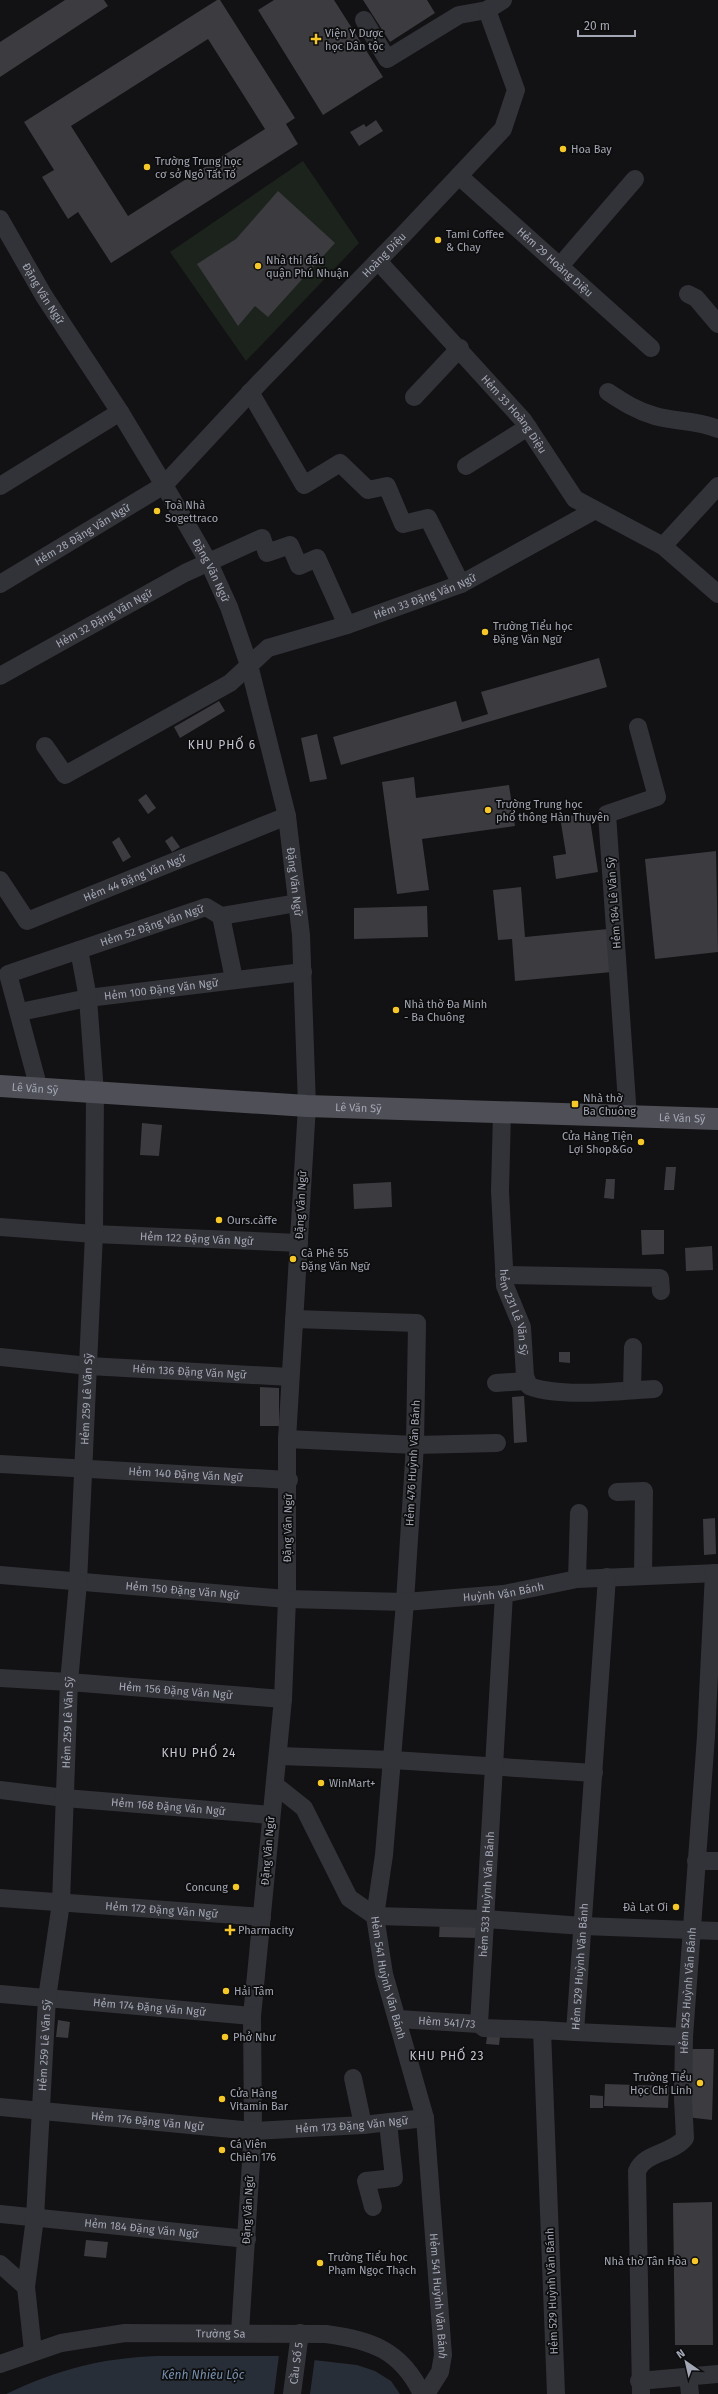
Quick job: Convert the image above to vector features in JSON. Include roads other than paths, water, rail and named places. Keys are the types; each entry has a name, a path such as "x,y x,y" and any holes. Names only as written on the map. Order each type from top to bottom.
{"main road":[{"name":"Lê Văn Sỹ","path":"0,1086 307,1106 718,1119"}],"street":[{"path":"364,20 387,59 459,15 487,10 503,0"},
{"name":"Hoàng Diệu","path":"164,485 250,392 378,261 502,129 516,90 487,10"},
{"name":"Hẻm 29 Hoàng Diệu","path":"459,176 651,348"},
{"path":"560,266 635,179"},
{"name":"Đặng Văn Ngữ","path":"0,219 44,296 120,412 164,485 209,563 229,607 249,665 287,816 298,903 303,972 307,1106 287,1440 289,1480 287,1599 283,1699 279,1756 271,1815 252,2016 253,2132 240,2332"},
{"name":"Hẻm 33 Hoàng Diệu","path":"378,261 460,348 528,427 575,499 663,546 718,594"},
{"path":"688,294 696,298 718,324"},
{"path":"414,397 460,348"},
{"path":"250,392 304,485 340,463 368,490 387,486 403,524 428,518 461,584"},
{"path":"608,392 631,408 656,416 684,419 718,429"},
{"path":"0,486 120,412"},
{"path":"466,466 528,427"},
{"name":"Hẻm 28 Đặng Văn Ngữ","path":"0,584 164,485"},
{"path":"663,546 718,486"},
{"name":"Hẻm 33 Đặng Văn Ngữ","path":"45,746 65,775 230,683 268,648 347,625 461,584 595,510"},
{"name":"Hẻm 32 Đặng Văn Ngữ","path":"0,676 186,573 262,538 267,553 290,544 300,566 317,558 347,625"},
{"name":"Hẻm 184 Lê Văn Sỹ","path":"628,1117 607,814 657,797 638,727"},
{"name":"Hẻm 44 Đặng Văn Ngữ","path":"0,880 27,922 287,816"},
{"name":"Hẻm 52 Đặng Văn Ngữ","path":"20,1012 8,974 206,907 220,916 298,903"},
{"path":"220,916 234,979"},
{"name":"Hẻm 259 Lê Văn Sỹ","path":"33,2351 26,2287 35,2218 47,1998 61,1903 69,1682 78,1583 94,1234 95,1093 88,998 79,950"},
{"name":"Hẻm 100 Đặng Văn Ngữ","path":"20,1012 88,998 234,979 303,972"},
{"path":"20,1012 39,1089"},
{"name":"hẻm 231 Lê Văn Sỹ","path":"502,1112 500,1191 504,1275 505,1286 522,1327 526,1380"},
{"name":"Hẻm 122 Đặng Văn Ngữ","path":"0,1227 94,1234 299,1243"},
{"path":"504,1275 660,1278 661,1291"},
{"name":"Hẻm 476 Huỳnh Văn Bánh","path":"294,1320 416,1324 416,1445 405,1602"},
{"path":"632,1390 633,1347"},
{"name":"Hẻm 136 Đặng Văn Ngữ","path":"0,1357 89,1366 290,1377"},
{"path":"496,1383 526,1380 529,1386 539,1390 654,1389"},
{"path":"287,1440 416,1445 497,1443"},
{"name":"Hẻm 140 Đặng Văn Ngữ","path":"0,1464 82,1470 289,1480"},
{"path":"617,1492 644,1491 643,1576"},
{"path":"577,1579 579,1513"},
{"name":"Huỳnh Văn Bánh","path":"287,1599 405,1602 504,1594 577,1579 716,1573"},
{"name":"Hẻm 525 Huỳnh Văn Bánh","path":"716,1573 684,2037 683,2099 685,2138 674,2148 644,2160 637,2171 640,2387 688,2376 718,2374"},
{"name":"Hẻm 150 Đặng Văn Ngữ","path":"0,1575 78,1583 287,1599"},
{"name":"Hẻm 529 Huỳnh Văn Bánh","path":"556,2394 542,2030 575,2032 607,1577"},
{"name":"hẻm 533 Huỳnh Văn Bánh","path":"480,2024 504,1594"},
{"name":"Hẻm 541 Huỳnh Văn Bánh","path":"405,1602 384,1855 375,1916 384,1974 425,2118 443,2355 440,2372 426,2394"},
{"name":"Hẻm 156 Đặng Văn Ngữ","path":"0,1678 283,1699"},
{"path":"279,1756 494,1765 594,1773"},
{"path":"275,1785 304,1808 349,1898 375,1916 485,1919 583,1926 718,1931"},
{"name":"Hẻm 168 Đặng Văn Ngữ","path":"0,1790 65,1798 271,1815"},
{"path":"696,1861 718,1861"},
{"name":"Hẻm 172 Đặng Văn Ngữ","path":"0,1898 262,1917"},
{"name":"Hẻm 174 Đặng Văn Ngữ","path":"0,1994 252,2016"},
{"name":"Hèm 541/73","path":"398,2019 480,2024 484,2028 542,2030"},
{"path":"575,2032 684,2037"},
{"path":"353,2078 363,2125"},
{"name":"Hẻm 176 Đặng Văn Ngữ","path":"0,2107 253,2132"},
{"name":"Hẻm 173 Đặng Văn Ngữ","path":"253,2132 388,2123 425,2118"},
{"path":"373,2207 366,2181 394,2178 388,2123"},
{"name":"Hẻm 184 Đặng Văn Ngữ","path":"0,2214 247,2239"},
{"path":"0,2264 26,2287"},
{"name":"Trường Sa","path":"0,2364 33,2351 89,2337 125,2333 240,2332 300,2333 347,2336 378,2346 402,2364 422,2394"},
{"name":"Cầu Số 5","path":"292,2394 300,2333"},
{"path":"688,2376 690,2394"}],"water":[{"name":"Kênh Nhiêu Lộc","path":"157,2356 279,2356 357,2365 375,2371 391,2381 400,2394 6,2394 43,2378 79,2367 117,2359"}],"place":[{"name":"Viện Y Dược học Dân tộc","path":"316,39"},
{"name":"Hoa Bay","path":"563,149"},
{"name":"Trường Trung học cơ sở Ngô Tất Tố","path":"147,167"},
{"name":"Tami Coffee & Chay","path":"438,240"},
{"name":"Nhà thi đấu quận Phú Nhuận","path":"258,266"},
{"name":"Toà Nhà Sogettraco","path":"157,511"},
{"name":"Trường Tiểu học Đặng Văn Ngữ","path":"485,632"},
{"name":"Trường Trung học phổ thông Hàn Thuyên","path":"488,810"},
{"name":"Nhà thờ Đa Minh - Ba Chuông","path":"396,1010"},
{"name":"Nhà thờ Ba Chuông","path":"575,1104"},
{"name":"Cửa Hàng Tiện Lợi Shop&Go","path":"641,1142"},
{"name":"Ours.càffe","path":"219,1220"},
{"name":"Cà Phê 55 Đặng Văn Ngữ","path":"293,1259"},
{"name":"WinMart+","path":"321,1783"},
{"name":"Concung","path":"236,1887"},
{"name":"Đà Lạt Ơi","path":"676,1907"},
{"name":"Pharmacity","path":"230,1930"},
{"name":"Hải Tâm","path":"226,1991"},
{"name":"Phở Như","path":"225,2037"},
{"name":"Trường Tiểu Học Chí Linh","path":"700,2083"},
{"name":"Cửa Hàng Vitamin Bar","path":"222,2099"},
{"name":"Cá Viên Chiên 176","path":"222,2150"},
{"name":"Nhà thờ Tân Hòa","path":"695,2261"},
{"name":"Trường Tiểu học Phạm Ngọc Thạch","path":"320,2263"}],"district":[{"name":"KHU PHỐ 6","path":"222,745"},
{"name":"KHU PHỐ 24","path":"199,1753"},
{"name":"KHU PHỐ 23","path":"447,2056"}]}
